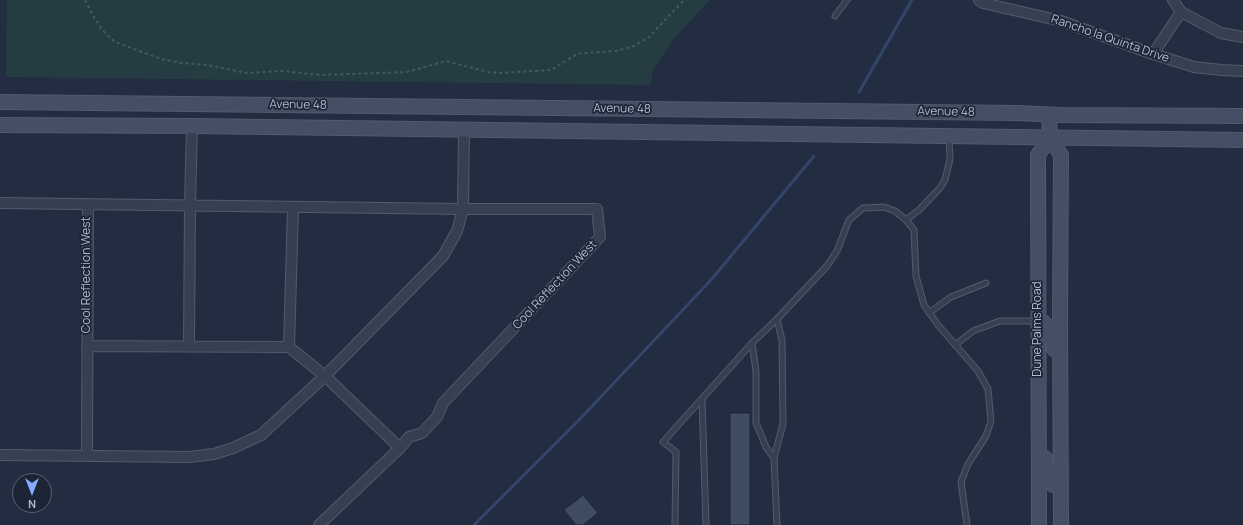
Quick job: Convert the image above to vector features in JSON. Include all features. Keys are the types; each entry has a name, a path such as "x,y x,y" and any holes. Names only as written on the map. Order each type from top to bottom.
{"main road":[{"name":"Avenue 48","path":"0,102 1243,116"},
{"path":"192,126 192,118 198,114 286,114 320,105"},
{"path":"464,107 464,129"},
{"path":"1049,115 1050,138"},
{"name":"Avenue 48","path":"0,125 464,129 1243,140"},
{"name":"Dune Palms Road","path":"1039,525 1038,155 1050,138 1061,155 1061,525"},
{"path":"1038,321 1043,322 1050,329 1060,383"},
{"path":"1038,428 1049,480 1053,486 1061,487"}],"street":[{"name":"Rancho la Quinta Drive","path":"979,0 1061,21 1152,54 1194,67 1243,71"},
{"path":"1173,0 1181,12 1221,33 1243,37"},
{"path":"1152,54 1181,12"},
{"path":"189,346 192,126"},
{"path":"0,455 189,457 214,454 233,448 261,435 325,376 443,256 457,231 463,209 464,129"},
{"name":"Cool Reflection West","path":"0,203 463,209 597,209 600,237 443,403 437,417 422,433 409,437 400,448 319,525"},
{"name":"Cool Reflection West","path":"87,456 88,204"},
{"path":"293,206 289,347 325,376 400,448"},
{"name":"Cool Reflection West","path":"87,346 289,347"}],"lane":[{"path":"835,16 847,0"},
{"path":"906,220 930,199 945,180 950,159 949,137"},
{"path":"674,525 676,452 663,442 752,343 827,266 837,251 849,220 863,208 884,207 895,211 906,220 914,230 916,276 924,305 955,345 978,371 988,389 991,420 986,436 968,464 961,482 967,525"},
{"path":"929,313 951,297 986,283"},
{"path":"777,319 782,340 783,424 774,458 777,525"},
{"path":"955,345 972,331 1000,321 1038,321"},
{"path":"752,343 756,371 756,423 766,447 774,458"},
{"path":"702,400 706,525"}],"path":[{"path":"85,0 103,31 115,42 161,59 181,63 207,65 247,73 281,71 320,76 407,72 446,61 488,72 500,73 551,70 577,54 584,52 616,51 634,46 649,37 684,0"}],"green space":[{"path":"7,0 710,0 675,37 652,72 651,85 6,77"}],"building":[{"path":"730,413 750,413 750,525 730,525"},
{"path":"583,495 598,513 583,525 576,525 564,510"}],"waterway":[{"path":"859,92 912,0"},
{"path":"474,525 579,420 711,280 814,156"}]}
